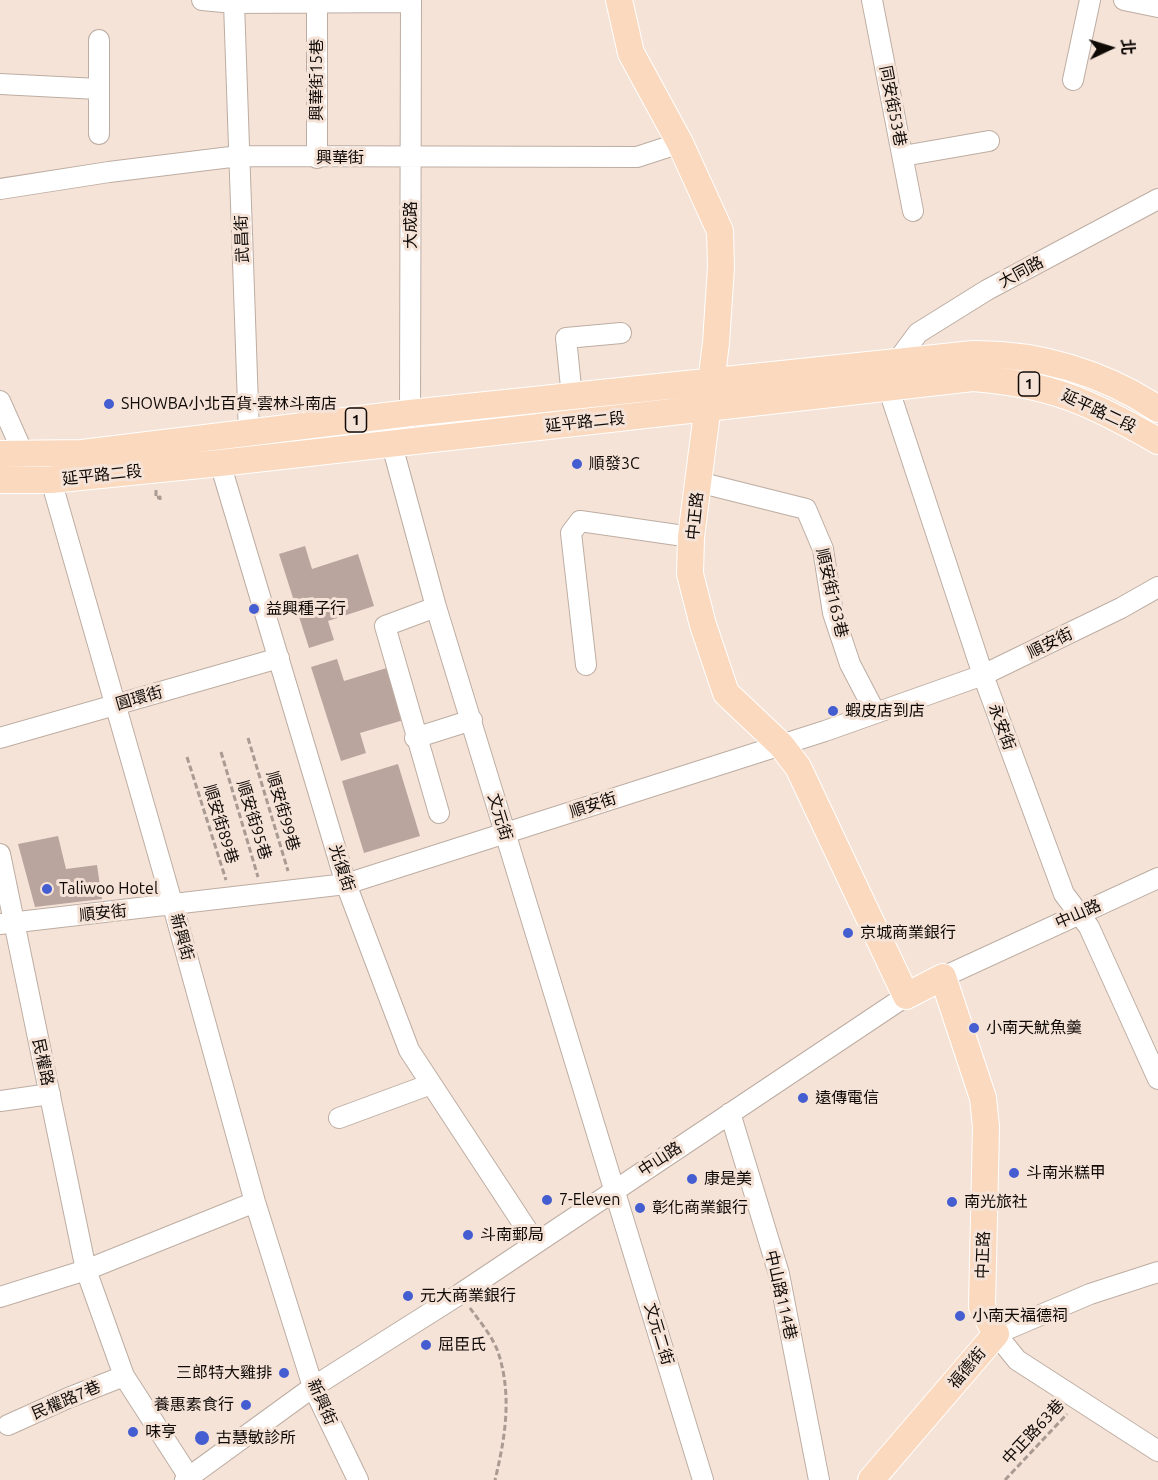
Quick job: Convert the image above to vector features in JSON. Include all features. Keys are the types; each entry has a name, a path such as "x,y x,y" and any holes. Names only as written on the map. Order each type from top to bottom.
{"main road":[{"name":"中正路","path":"619,0 631,52 680,143 720,231 721,267 713,381 691,537 690,574 703,625 726,693 781,745 798,767 906,996"},
{"name":"延平路二段","path":"12,454 82,453 410,413 898,360 997,353 1041,361 1121,386 1158,409"},
{"name":"延平路二段","path":"0,480 51,480 220,464 972,378 1014,381 1081,400 1158,441"},
{"name":"中正路","path":"943,977 983,1098 986,1127 981,1307 996,1334"},
{"name":"中山路","path":"906,996 943,977"},
{"name":"福德街","path":"871,1480 996,1334"}],"street":[{"path":"202,0 234,3 411,1"},
{"name":"同安街53巷","path":"872,0 913,211"},
{"path":"1074,80 1090,0"},
{"path":"1124,0 1158,7"},
{"name":"大成路","path":"392,445 410,413 411,1"},
{"name":"興華街15巷","path":"307,2 317,158"},
{"name":"武昌街","path":"234,3 249,434"},
{"path":"99,40 99,134"},
{"path":"0,84 98,89"},
{"path":"903,156 989,141"},
{"name":"興華街","path":"0,189 109,172 239,156 317,158 637,157 680,143"},
{"name":"大同路","path":"898,360 918,333 943,315 1158,199"},
{"path":"572,397 566,338 621,333"},
{"path":"888,387 898,360"},
{"name":"永安街","path":"888,387 983,675 1064,894 1089,927 1158,1079"},
{"path":"0,401 12,454 51,480"},
{"path":"220,464 249,434"},
{"name":"文元街","path":"392,445 436,607 615,1188"},
{"name":"光復街","path":"220,464 346,884 409,1050 535,1242"},
{"name":"新興街","path":"51,480 255,1202 313,1387 358,1480"},
{"name":"順安街163巷","path":"698,483 806,509 823,549 833,613 850,664 875,712"},
{"path":"586,665 571,533 580,521 691,537"},
{"name":"順安街","path":"7,923 173,906 346,884 781,745 983,675 1121,609 1158,587"},
{"path":"436,607 385,626 415,738 439,813"},
{"name":"圓環街","path":"0,738 279,658"},
{"path":"415,738 472,720"},
{"name":"民權路","path":"0,854 7,923 50,1094 86,1270 124,1376 187,1478"},
{"name":"中山路","path":"943,977 1158,878"},
{"name":"中山路","path":"187,1478 313,1387 460,1294 615,1188 906,996"},
{"path":"339,1118 431,1083"},
{"path":"0,1101 50,1094"},
{"name":"中山路114巷","path":"730,1113 779,1274 819,1480"},
{"name":"文元二街","path":"615,1188 703,1480"},
{"path":"0,1297 86,1270 255,1202"},
{"name":"福德街","path":"996,1334 1090,1294 1158,1272"},
{"name":"中正路","path":"996,1334 1017,1360 1158,1452"},
{"name":"民權路7巷","path":"8,1425 124,1376"}],"path":[{"name":"順安街99巷","path":"249,738 294,891"},
{"name":"順安街95巷","path":"221,752 263,895"},
{"name":"順安街89巷","path":"187,757 232,898"},
{"path":"460,1294 500,1355 507,1407 505,1442 495,1480"},
{"name":"中正路63巷","path":"1005,1480 1078,1401"}],"building":[{"path":"305,546 312,569 358,554 374,606 328,621 334,640 309,648 279,554"},
{"path":"337,659 344,681 390,667 407,719 360,733 366,753 341,761 311,667"},
{"path":"398,764 420,836 364,853 342,781"},
{"path":"58,836 66,869 97,865 102,899 35,907 18,844"}],"place":[{"name":"SHOWBA小北百貨-雲林斗南店","path":"109,404"},
{"name":"順發3C","path":"577,464"},
{"name":"益興種子行","path":"254,609"},
{"name":"蝦皮店到店","path":"833,711"},
{"name":"Taliwoo Hotel","path":"47,889"},
{"name":"京城商業銀行","path":"848,933"},
{"name":"小南天魷魚羹","path":"974,1028"},
{"name":"遠傳電信","path":"803,1098"},
{"name":"斗南米糕甲","path":"1014,1173"},
{"name":"康是美","path":"692,1179"},
{"name":"7-Eleven","path":"547,1200"},
{"name":"南光旅社","path":"952,1202"},
{"name":"彰化商業銀行","path":"640,1208"},
{"name":"斗南郵局","path":"468,1235"},
{"name":"元大商業銀行","path":"408,1296"},
{"name":"小南天福德祠","path":"960,1316"},
{"name":"屈臣氏","path":"426,1345"},
{"name":"三郎特大雞排","path":"284,1373"},
{"name":"養惠素食行","path":"246,1405"},
{"name":"味亨","path":"133,1432"},
{"name":"古慧敏診所","path":"202,1438"}]}
